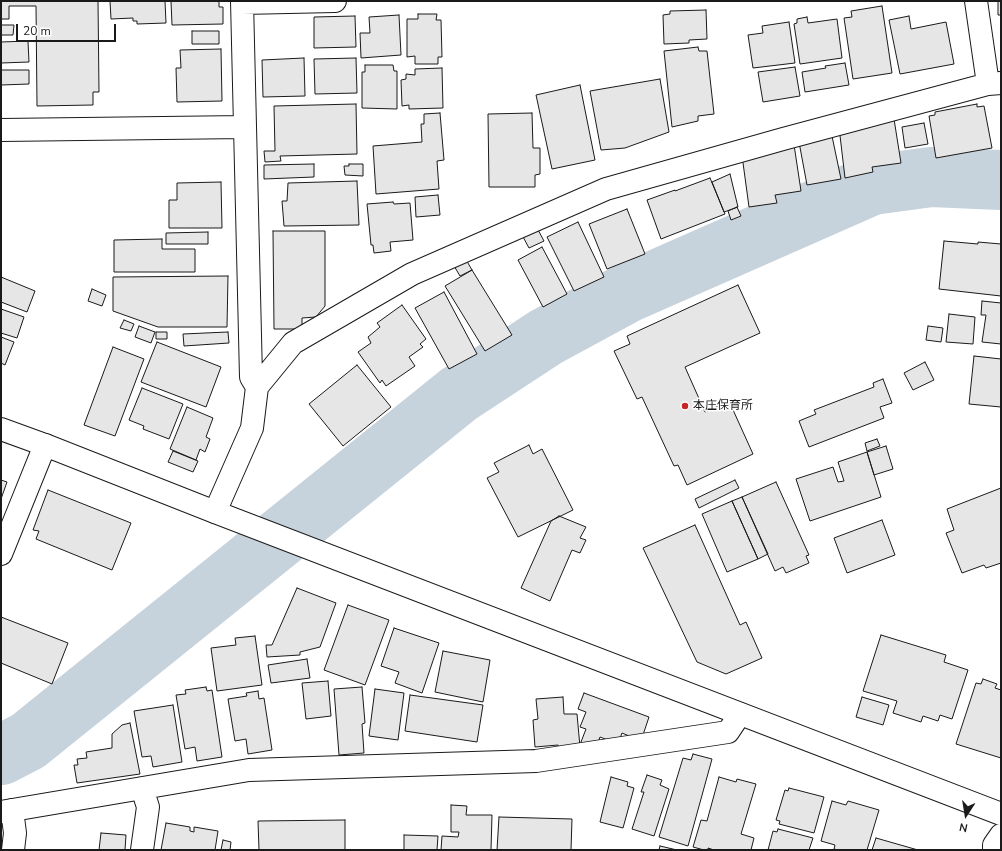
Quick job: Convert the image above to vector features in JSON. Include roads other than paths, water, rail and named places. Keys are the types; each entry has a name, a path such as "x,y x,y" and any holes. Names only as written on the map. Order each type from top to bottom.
{"street":[{"path":"257,387 251,377 242,2 335,1"},
{"path":"215,512 252,428 257,387 293,343 412,274 606,189 783,139 994,84 976,1"},
{"path":"1,130 244,127"},
{"path":"1,429 1001,814"},
{"path":"1,554 44,445"},
{"path":"13,850 15,833 6,811 249,770 536,761 728,732 740,714"},
{"path":"142,788 148,806 142,850"},
{"path":"994,850 994,845 1001,835"}],"waterway":[{"path":"1,755 28,741 459,394 546,337 629,292 872,185 931,177 1001,180"}],"place":[{"name":"本庄保育所","path":"685,406"}]}
